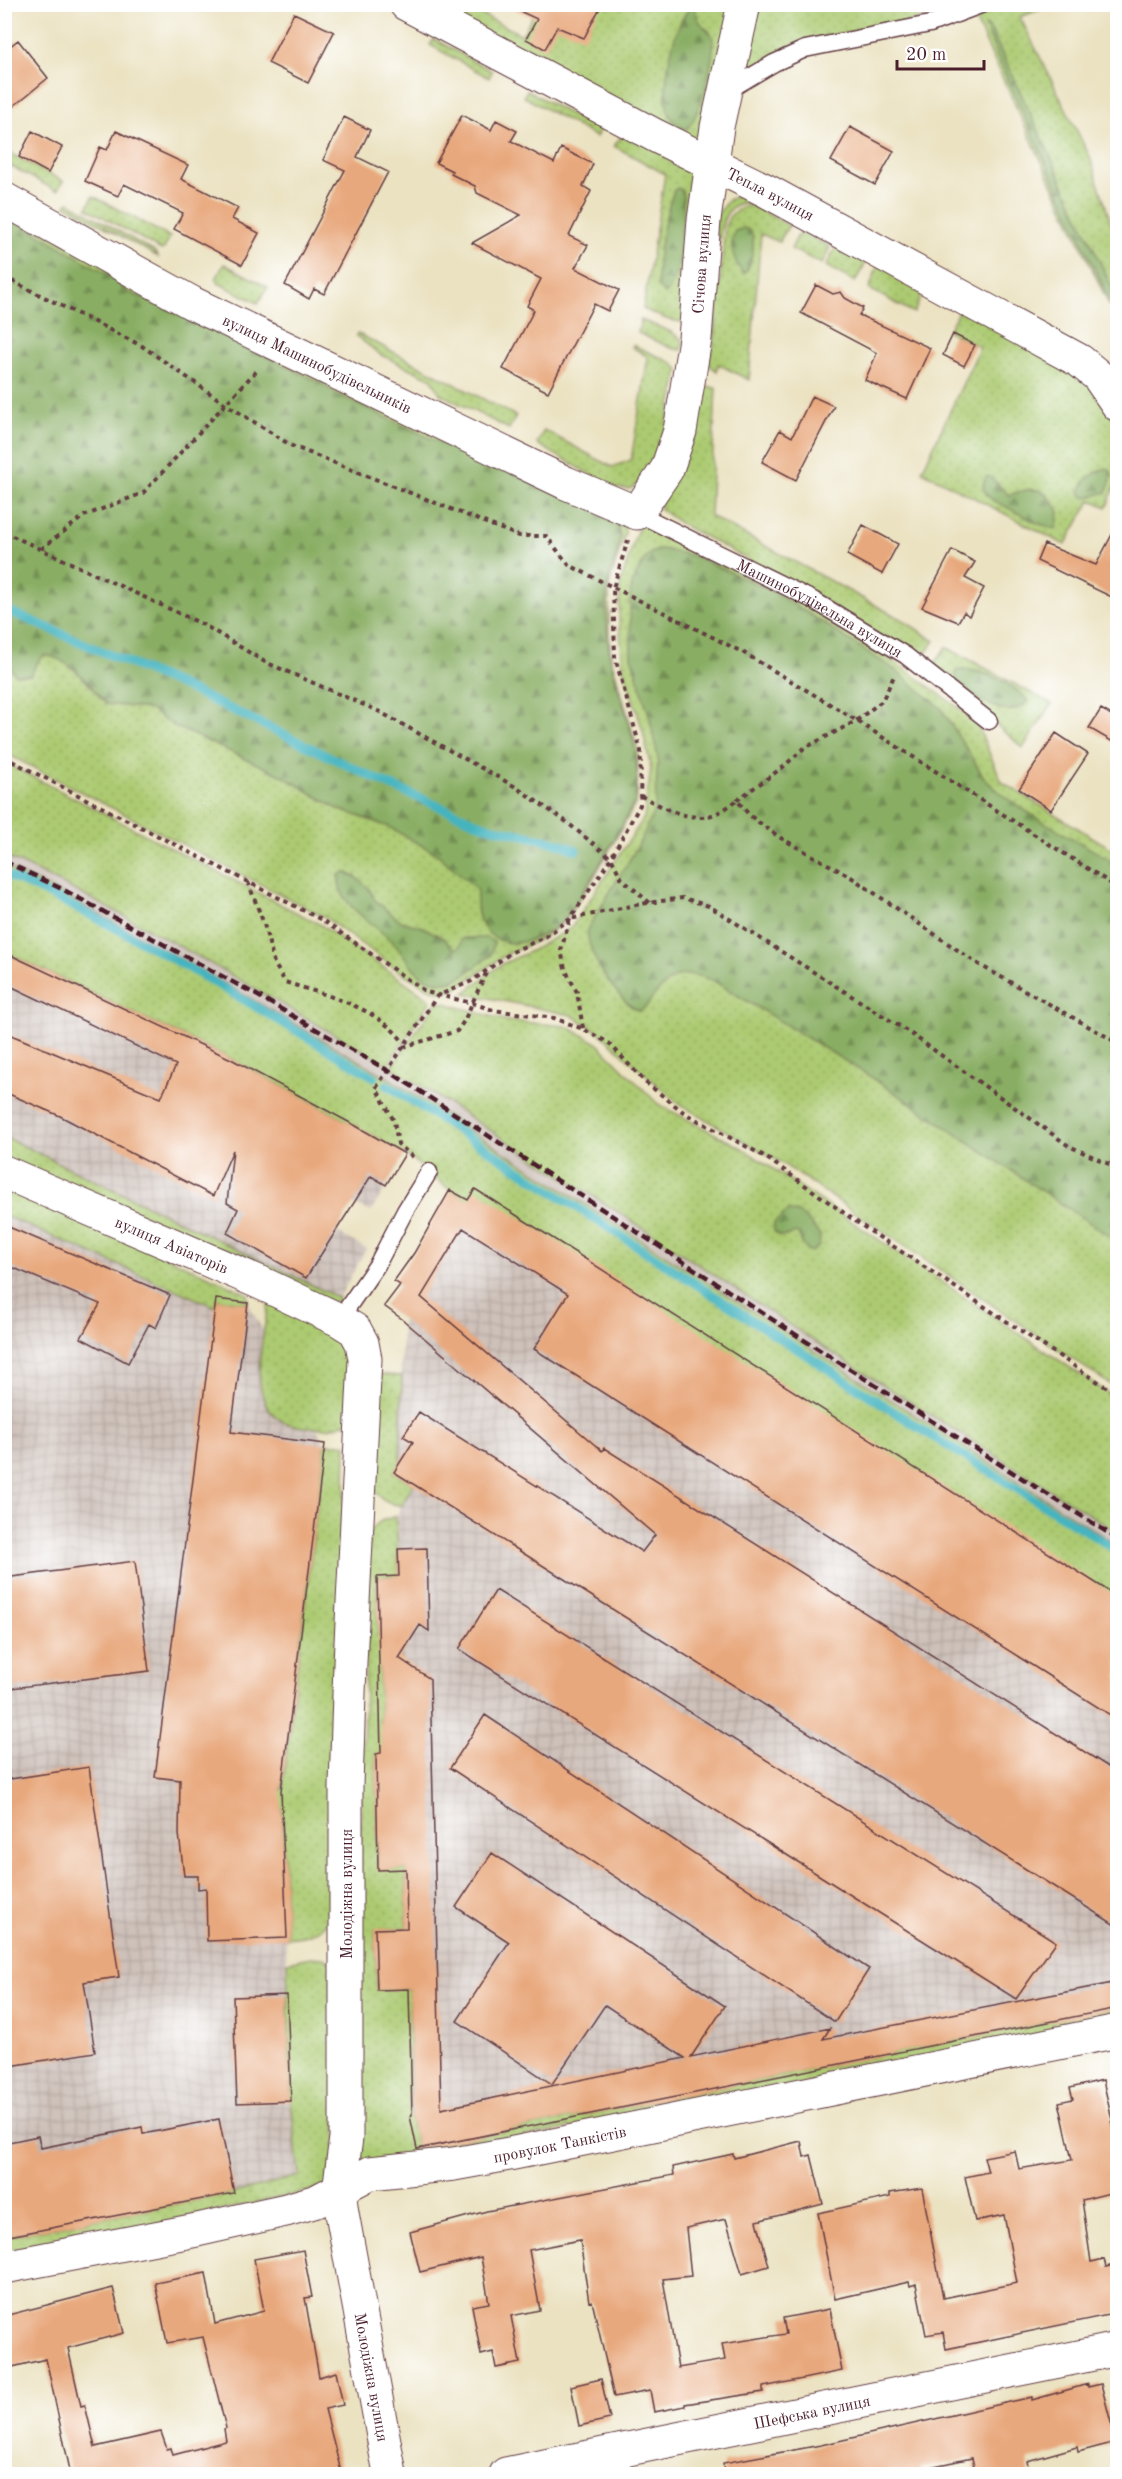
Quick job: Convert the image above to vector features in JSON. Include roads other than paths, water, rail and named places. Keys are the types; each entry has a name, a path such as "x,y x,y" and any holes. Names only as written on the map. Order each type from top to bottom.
{"street":[{"name":"Тепла вулиця","path":"406,4 711,165 767,191 1080,361 1098,376 1118,405"},
{"name":"Січова вулиця","path":"636,513 667,469 680,431 695,339 704,220 711,165 724,92 744,4"},
{"name":"вулиця Машинобудівельників","path":"4,199 192,303 566,483 636,513"},
{"name":"вулиця Авіаторів","path":"4,1172 261,1283 339,1320"},
{"name":"Молодіжна вулиця","path":"339,1320 355,1330 362,1343 365,1359 349,1674 346,1786 346,2138 339,2191 390,2475"},
{"name":"провулок Танкістів","path":"4,2266 253,2218 317,2201 370,2173 454,2164 509,2154 1118,2031"},
{"name":"Шефська вулиця","path":"506,2475 1118,2349"}],"lane":[{"path":"724,92 774,63 805,49 930,24 983,4"},
{"name":"Машинобудівельна вулиця","path":"636,513 813,600 905,655 988,721"},
{"path":"339,1320 376,1265 429,1172"}],"waterway":[{"path":"4,609 182,686 389,785 485,826 558,843 576,850"},
{"path":"4,874 146,944 374,1077"},
{"path":"387,1085 935,1438 1118,1551"}],"railway":[{"path":"4,861 62,889 253,993 387,1070 821,1351 1118,1539"}]}
